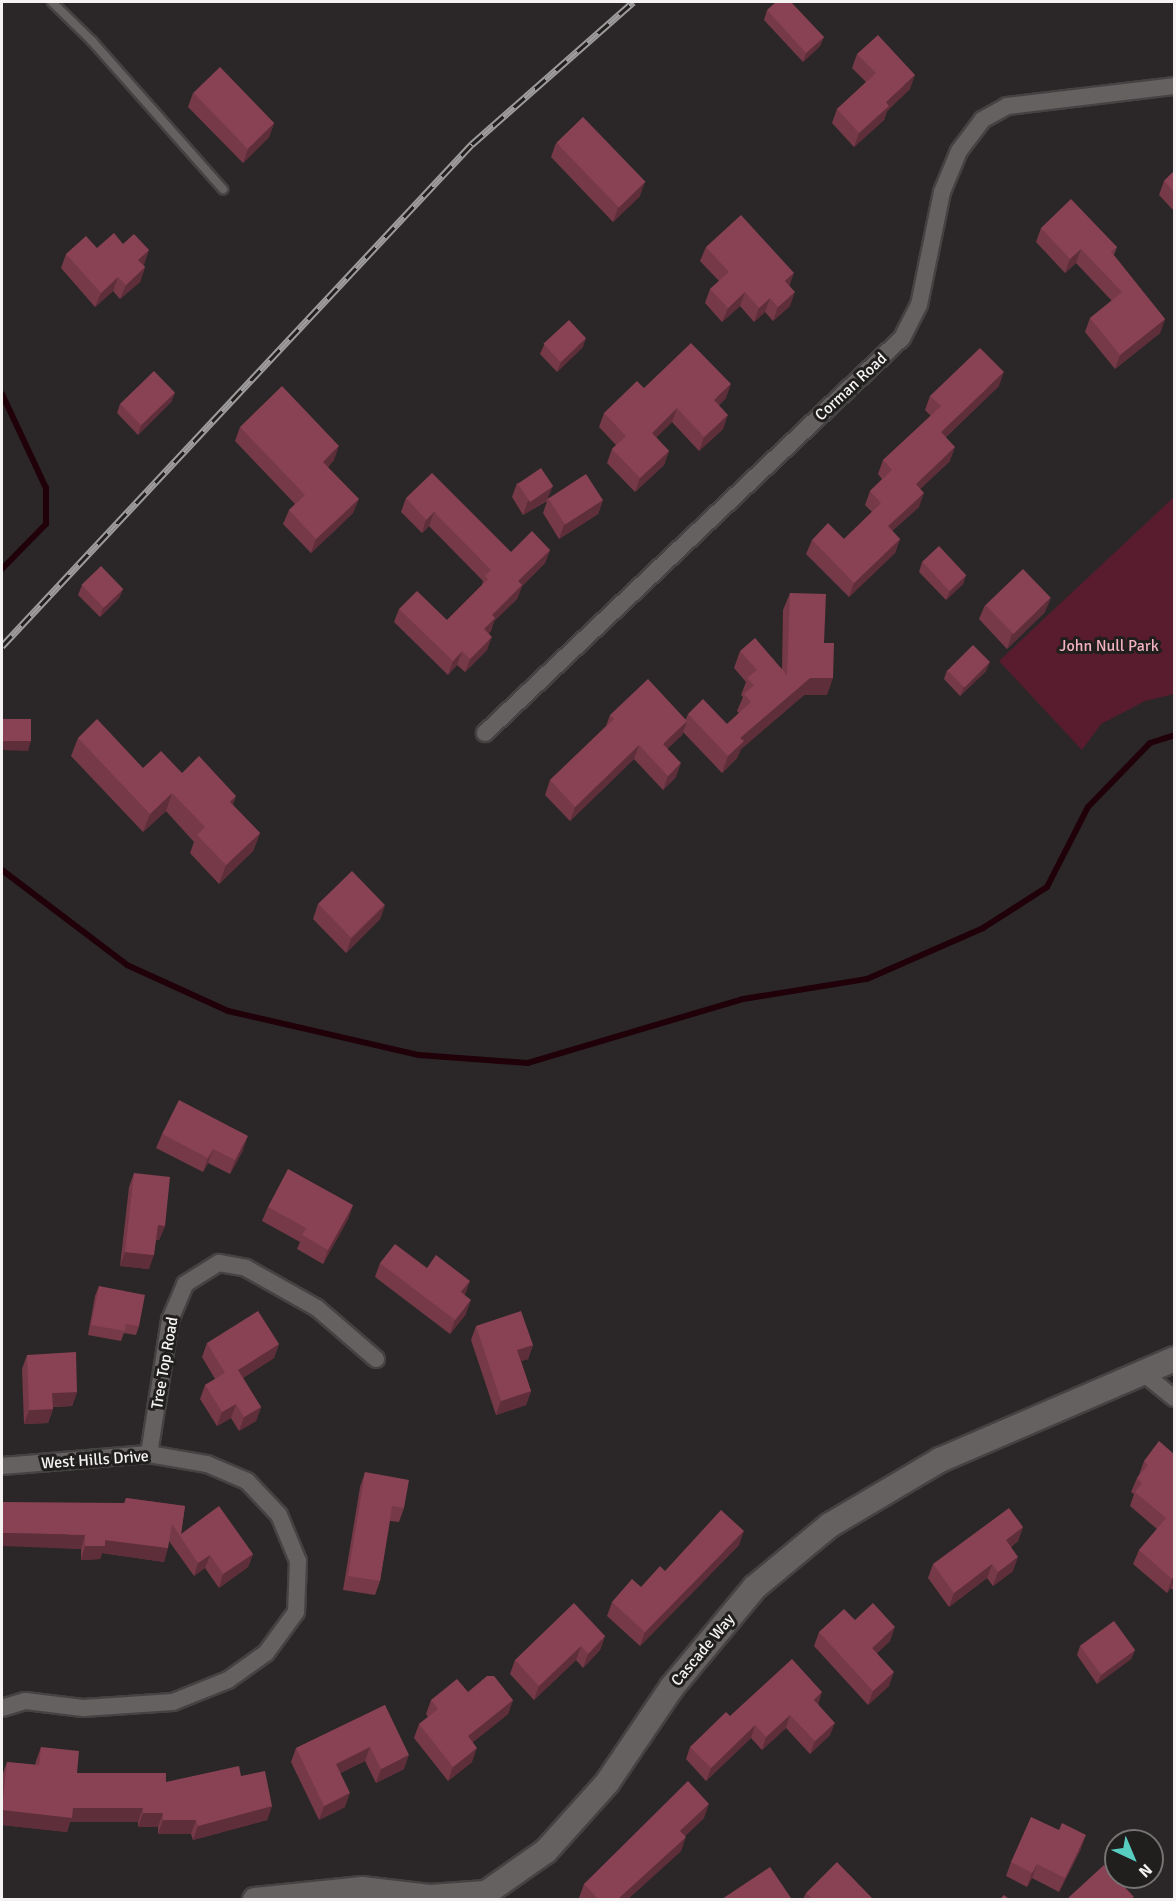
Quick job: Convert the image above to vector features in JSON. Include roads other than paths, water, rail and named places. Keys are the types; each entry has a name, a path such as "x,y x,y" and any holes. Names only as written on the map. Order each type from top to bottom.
{"street":[{"name":"Corman Road","path":"485,733 902,338 919,305 942,192 959,151 982,120 1007,106 1174,86"},
{"name":"Tree Top Road","path":"149,1454 170,1320 185,1284 219,1263 246,1268 317,1308 376,1359"},
{"name":"Cascade Way","path":"255,1899 360,1894 430,1897 488,1896 546,1851 608,1783 672,1687 755,1587 830,1525 940,1460 1174,1359"},
{"path":"1142,1372 1174,1398"},
{"name":"West Hills Drive","path":"2,1466 149,1454 207,1464 247,1481 279,1515 298,1561 296,1612 257,1660 228,1680 173,1702 83,1708 25,1701 2,1708"}],"lane":[{"path":"52,2 92,41 223,189"}],"waterway":[{"path":"2,394 46,488 46,524 2,569"},
{"path":"2,870 127,965 228,1011 419,1055 528,1063 743,999 867,979 983,928 1047,887 1088,807 1150,743 1174,735"}],"railway":[{"path":"2,646 472,144 633,2"}],"park label":[{"name":"John Null Park","path":"1109,646"}]}
